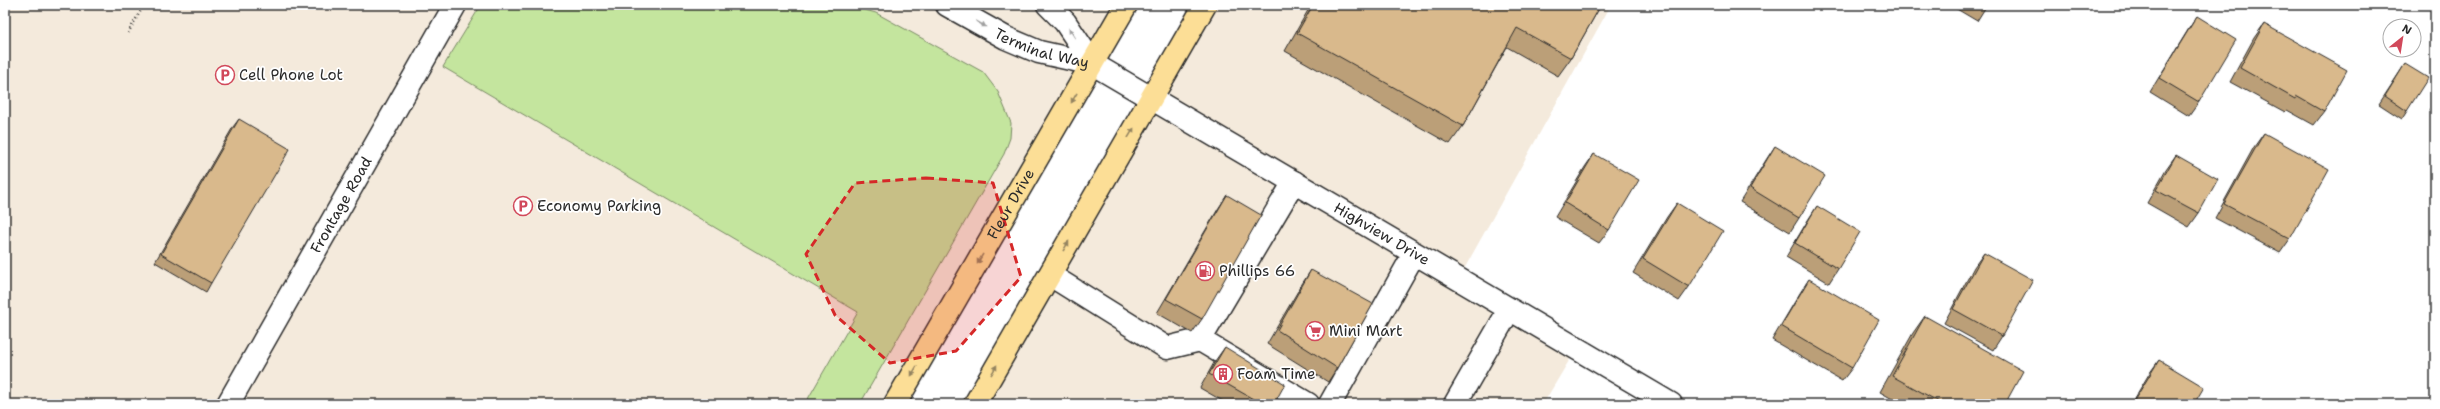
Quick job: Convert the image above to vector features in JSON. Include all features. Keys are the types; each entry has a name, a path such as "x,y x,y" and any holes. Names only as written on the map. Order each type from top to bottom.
{"main road":[{"name":"Fleur Drive","path":"895,404 1126,5"},
{"path":"975,404 1205,5"}],"street":[{"name":"Frontage Road","path":"228,404 454,5"},
{"name":"Terminal Way","path":"947,5 1006,38 1039,52 1093,64"},
{"name":"Terminal Way","path":"1048,5 1065,22 1093,64"},
{"name":"Highview Drive","path":"1093,64 1671,404"},
{"path":"1200,340 1294,182"},
{"path":"1330,404 1414,254"},
{"path":"1050,275 1167,348 1200,340 1308,404"},
{"path":"1455,404 1509,310"}],"path":[{"path":"128,33 144,5"}],"highlighted area":[{"path":"926,178 993,183 1021,277 956,351 890,363 835,315 806,254 855,183"}],"shaded area":[{"path":"5,5 1126,5 895,404 5,404"},
{"path":"1205,5 1611,5 1458,280 1576,349 1543,404 975,404"}],"green space":[{"path":"481,5 847,5 876,13 983,72 998,92 1011,123 1010,138 1004,154 860,404 805,404 858,312 443,67"}],"building":[{"path":"1313,5 1601,5 1571,58 1517,28 1463,126 1297,33"},
{"path":"2197,16 2236,40 2199,102 2159,78"},
{"path":"2264,24 2347,70 2324,112 2296,96 2295,99 2240,68"},
{"path":"2405,64 2428,78 2407,111 2385,96"},
{"path":"239,119 290,149 211,283 161,254"},
{"path":"2264,133 2329,169 2290,239 2224,204"},
{"path":"1775,146 1825,176 1799,218 1750,188"},
{"path":"1594,154 1639,180 1609,230 1565,203"},
{"path":"2176,155 2218,179 2199,213 2156,190"},
{"name":"Phillips 66","path":"1227,195 1261,215 1202,319 1166,299"},
{"path":"1677,203 1723,231 1689,287 1643,259"},
{"path":"1817,206 1860,232 1838,269 1795,243"},
{"path":"1984,253 2033,280 2002,336 1953,309"},
{"name":"Mini Mart","path":"1311,270 1373,304 1337,368 1277,330"},
{"path":"1809,279 1879,320 1852,368 1781,326"},
{"path":"1925,316 2023,371 2005,404 1943,404 1892,376"},
{"path":"1225,347 1285,384 1274,404 1262,404 1209,374"},
{"path":"2159,360 2204,387 2194,404 2132,404"}],"place":[{"name":"Cell Phone Lot","path":"225,75"},
{"name":"Economy Parking","path":"523,206"},
{"name":"Phillips 66","path":"1205,271"},
{"name":"Mini Mart","path":"1315,331"},
{"name":"Foam Time","path":"1223,374"}]}
